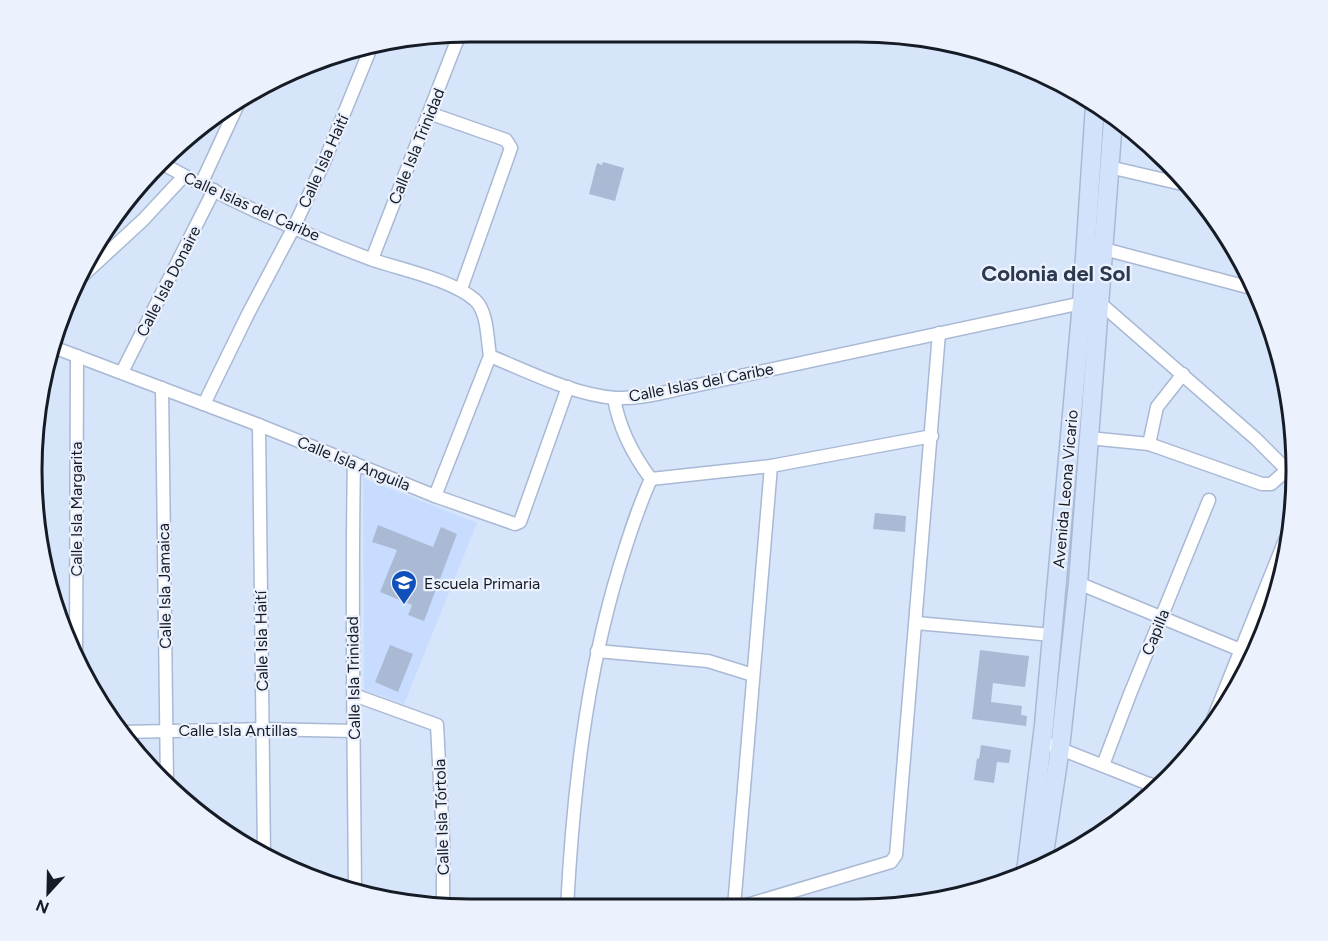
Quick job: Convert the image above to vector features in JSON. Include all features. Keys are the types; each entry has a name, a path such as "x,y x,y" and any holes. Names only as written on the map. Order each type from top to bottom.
{"street":[{"name":"Calle Isla Trinidad","path":"372,259 456,42"},
{"name":"Calle Isla Haití","path":"204,404 294,227 325,160 368,55"},
{"path":"201,184 234,113"},
{"path":"429,113 510,143 511,148 460,289"},
{"name":"Avenida Leona Vicario","path":"1043,857 1051,745 1052,635 1082,303 1094,113"},
{"name":"Avenida Leona Vicario","path":"1028,863 1051,745 1078,583 1112,127"},
{"name":"Calle Islas del Caribe","path":"169,167 294,227 372,259 460,289 477,302 484,315 490,356 568,387 614,398 634,398 1082,303 1100,303"},
{"path":"1109,167 1174,182"},
{"path":"94,265 143,220 184,176"},
{"name":"Calle Isla Donaire","path":"122,372 214,190"},
{"path":"1104,249 1244,286"},
{"path":"1100,303 1183,374 1286,468"},
{"path":"767,899 891,862 896,855 939,333"},
{"name":"Calle Isla Anguila","path":"60,350 259,425 435,496 518,525 568,387"},
{"name":"Calle Isla Margarita","path":"76,637 77,356"},
{"path":"435,496 490,356"},
{"path":"1149,444 1157,406 1183,374"},
{"name":"Calle Isla Jamaica","path":"162,388 167,772"},
{"path":"614,398 622,429 637,460 651,479"},
{"name":"Calle Isla Haití","path":"259,425 264,846"},
{"path":"651,479 771,466 932,436"},
{"path":"1089,438 1149,444 1262,484 1270,484 1286,476"},
{"name":"Calle Isla Trinidad","path":"354,463 351,596 355,882"},
{"path":"735,899 771,466"},
{"path":"567,899 581,748 597,651 628,537 638,506 651,479"},
{"name":"Capilla","path":"1103,765 1209,500"},
{"path":"1220,699 1273,573"},
{"path":"1078,583 1245,652"},
{"path":"916,623 1052,635"},
{"path":"597,651 708,661 753,675"},
{"name":"Calle Isla Tórtola","path":"354,695 437,725 443,898"},
{"name":"Calle Isla Antillas","path":"132,732 262,729 354,731"},
{"path":"1051,745 1149,784"}],"shaded area":[{"name":"Escuela Primaria","path":"363,478 477,523 404,704 364,690"}],"building":[{"path":"603,162 624,168 615,201 589,194 597,163 602,165"},
{"path":"875,513 906,516 905,532 873,529"},
{"path":"378,525 433,547 441,527 457,534 424,621 408,615 412,605 380,592 397,550 372,542"},
{"path":"390,645 413,654 398,692 375,682"},
{"path":"980,650 1029,656 1025,687 993,683 991,702 1022,706 1021,715 1027,716 1026,726 972,719"},
{"path":"981,745 1011,750 1009,763 997,762 994,783 974,780"}],"place":[{"name":"Escuela Primaria","path":"404,606"}],"district":[{"name":"Colonia del Sol","path":"1056,273"}]}
